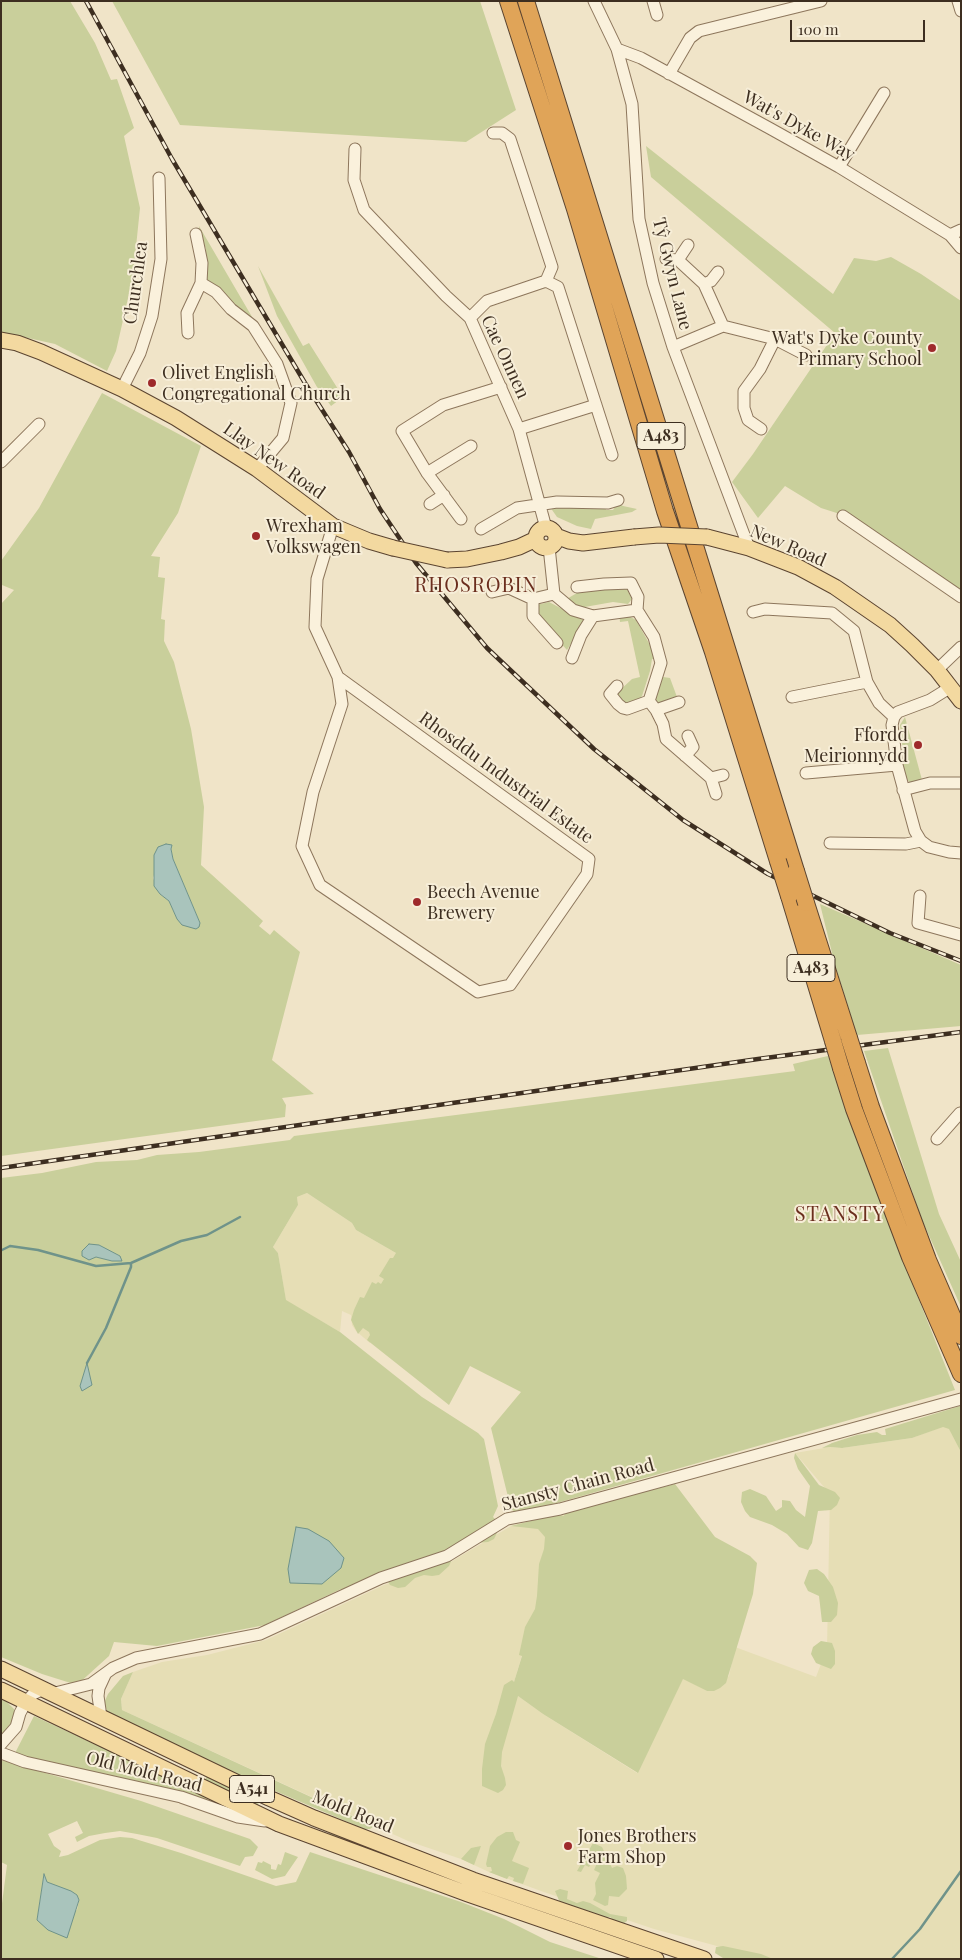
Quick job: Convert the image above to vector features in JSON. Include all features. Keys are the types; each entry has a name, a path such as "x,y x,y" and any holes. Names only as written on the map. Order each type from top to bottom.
{"highway":[{"name":"A483","path":"508,1 575,209 665,511 713,652 788,896 849,1065 871,1107 924,1251 961,1336"},
{"name":"A483","path":"526,1 806,903 841,1040"},
{"name":"A483","path":"849,1065 854,1108 910,1257 961,1374"}],"main road":[{"name":"Llay New Road","path":"1,340 17,343 41,352 122,389 176,418 257,470 333,526 369,541 447,560 466,559 519,548 547,537"},
{"name":"New Road","path":"547,537 583,543 659,535 707,537 749,548 798,567 834,587 890,626 937,670 961,701"},
{"name":"Mold Road","path":"1,1669 314,1818 482,1883 704,1959"},
{"name":"Mold Road","path":"1,1690 279,1824 477,1897 656,1959"}],"street":[{"name":"Tŷ Gwyn Lane","path":"594,1 617,49 632,104 639,219 653,283 673,347 749,548"},
{"path":"654,1 656,15"},
{"path":"669,74 690,38 699,31 821,1"},
{"path":"958,1 961,11"},
{"name":"Wat's Dyke Way","path":"617,49 641,58 955,232 961,248"},
{"path":"839,167 884,93"},
{"path":"492,133 502,133 510,140 552,266 546,281"},
{"name":"Cae Onnen","path":"355,149 354,180 364,210 470,318 501,387 519,429 539,505 547,537 554,594"},
{"name":"Churchlea","path":"122,389 140,353 152,316 161,259 159,178"},
{"path":"188,333 187,313 201,283 202,263 196,234"},
{"path":"678,260 688,245"},
{"path":"666,259 678,260 704,284 723,326"},
{"path":"704,284 711,281 718,272"},
{"path":"470,318 487,301 546,281 558,287 612,454"},
{"path":"201,283 216,292 231,309 253,326 277,364 291,403 283,438 257,470"},
{"path":"673,347 723,326 775,339 806,355"},
{"path":"761,429 748,420 744,408 744,391 760,369 775,339"},
{"path":"461,519 402,432 443,405 501,387"},
{"path":"519,429 596,405"},
{"path":"2,459 39,424"},
{"path":"428,473 470,446"},
{"path":"430,504 444,495"},
{"path":"481,529 501,521 517,508 557,502 612,503"},
{"path":"843,516 961,596"},
{"name":"Rhosddu Industrial Estate","path":"333,526 317,579 315,627 338,677 342,704 313,792 302,846 320,885 478,992 510,985 587,874 589,859 338,677"},
{"path":"577,588 633,580 638,597 637,610 654,637 661,662 652,706 663,724 666,739 711,778 716,794"},
{"path":"492,592 509,588 533,599 554,594 573,610 592,616 637,610"},
{"path":"533,599 533,616 557,643"},
{"path":"753,612 764,605 832,613 854,631 867,682 878,703 894,717"},
{"path":"572,658 580,636 592,616"},
{"path":"937,670 961,646"},
{"path":"792,697 803,690 867,682"},
{"path":"951,688 930,700 898,712 894,717 892,725 897,765 903,790 911,821 921,841 939,851 961,853"},
{"path":"611,690 618,704 627,709 679,702"},
{"path":"685,756 693,747 688,736"},
{"path":"814,760 811,773 897,765"},
{"path":"711,778 724,775"},
{"path":"903,790 930,783 961,784"},
{"path":"830,843 906,844 921,841"},
{"path":"920,896 918,923 961,935"},
{"path":"937,1139 958,1111"},
{"name":"Stansty Chain Road","path":"46,1692 84,1686 105,1675 113,1668 136,1658 260,1634 381,1578 447,1556 507,1519 560,1510 961,1399"},
{"path":"101,1717 98,1696 99,1688 105,1675"},
{"path":"1,1744 16,1727 26,1702 33,1694 46,1692"},
{"name":"Old Mold Road","path":"1,1753 25,1762 181,1797 238,1817 279,1824"}],"shaded area":[{"path":"307,1193 352,1223 356,1230 415,1264 370,1343 356,1331 352,1325 351,1315 342,1311 340,1332 286,1301 278,1253 273,1247 298,1205 297,1197"},
{"path":"949,1424 961,1448 961,1959 765,1959 654,1929 541,1891 489,1872 461,1859 408,1841 122,1710 121,1699 133,1672 162,1662 207,1655 266,1640 384,1585 449,1563 511,1526 565,1512 514,1682 518,1696 543,1714 637,1773 683,1678 707,1691 729,1676 735,1647 816,1677 827,1648 830,1494 795,1453 830,1447 842,1448 912,1438"}],"green space":[{"path":"1,1 70,1 95,43 111,80 117,79 134,128 124,136 140,208 133,276 116,351 107,371 55,344 1,332"},
{"path":"112,1 480,1 516,110 466,142 180,125"},
{"path":"646,146 833,294 854,258 876,261 891,257 921,274 961,301 961,595 843,515 821,508 785,486 758,518 732,482 835,333 651,177"},
{"path":"199,226 262,334 206,280 206,249 200,235"},
{"path":"258,266 303,346 309,343 343,397 331,406 317,387 277,316"},
{"path":"102,393 201,446 178,513 151,556 160,557 158,577 165,578 161,619 165,620 164,641 174,662 191,729 204,807 201,865 263,921 259,926 270,935 274,930 300,952 272,1060 314,1094 282,1098 286,1105 285,1117 1,1156 1,604 14,590 2,585 1,561 39,508","holes":["172,845 173,859 200,923 177,919 169,901 160,894 153,878"]},
{"path":"618,503 637,509 632,512 595,519 591,529 577,526 557,517 550,507 605,506 606,510 613,510"},
{"path":"627,586 632,595 632,599 628,604 613,602 579,608 565,600 582,590"},
{"path":"549,602 585,621 567,650 538,618 538,603"},
{"path":"619,614 625,614 636,620 650,645 654,659 652,659 642,696 637,702 624,704 618,696 618,692 632,679 640,677 628,621 620,622"},
{"path":"663,677 670,678 677,697 657,704 654,700"},
{"path":"905,717 922,780 911,784 906,778 903,767 900,725"},
{"path":"820,904 961,965 961,1026 857,1035 835,965"},
{"path":"888,1048 939,1214 961,1262 961,1307 922,1220 864,1051"},
{"path":"828,1056 889,1225 955,1390 518,1514 511,1509 491,1428 521,1392 470,1366 449,1405 367,1340 370,1335 369,1332 363,1328 358,1334 351,1320 360,1297 364,1298 372,1282 381,1284 384,1279 379,1276 390,1258 393,1258 396,1253 356,1230 352,1223 307,1193 297,1197 298,1205 273,1247 278,1253 286,1300 340,1332 422,1397 478,1433 484,1439 498,1506 493,1517 497,1521 498,1531 494,1539 488,1542 475,1543 469,1549 454,1555 449,1566 439,1575 424,1575 415,1578 405,1587 398,1588 390,1585 383,1574 340,1592 341,1589 265,1625 157,1646 114,1642 109,1656 77,1685 42,1674 1,1657 1,1178 42,1173 96,1162 137,1160 157,1155 199,1152 290,1140 294,1136 795,1071 793,1064","holes":["99,1245 120,1256 112,1261 96,1257"]},
{"path":"960,1406 961,1452 949,1429 943,1427 912,1438 842,1448 822,1448 857,1435 877,1432 886,1435 885,1429"},
{"path":"795,1453 819,1485 835,1492 840,1498 837,1505 831,1510 818,1511 812,1543 808,1550 799,1547 787,1534 772,1525 750,1517 741,1502 742,1492 750,1489 766,1496 776,1511 782,1507 782,1500 790,1501 796,1510 805,1517 810,1486 798,1469 794,1458"},
{"path":"675,1484 715,1537 750,1556 757,1563 753,1594 726,1683 714,1691 707,1691 683,1679 638,1773 543,1714 518,1696 502,1752 501,1766 506,1785 498,1793 482,1786 485,1744 504,1685 512,1680 514,1682 522,1656 519,1655 525,1627 535,1609 539,1564 544,1549 545,1537 538,1529 511,1526 555,1515 564,1516 565,1512"},
{"path":"817,1569 824,1574 833,1587 838,1603 837,1615 831,1622 822,1622 819,1596 808,1591 804,1583 809,1570"},
{"path":"821,1641 832,1643 835,1651 835,1664 831,1669 816,1663 811,1654 813,1647"},
{"path":"133,1672 121,1699 122,1710 374,1826 370,1829 364,1829 219,1767 115,1719 107,1711 104,1703 108,1694 123,1676"},
{"path":"1,1699 14,1709 16,1717 1,1741"},
{"path":"34,1716 220,1802 219,1806 14,1755"},
{"path":"1,1760 141,1801 250,1839 258,1847 253,1856 245,1857 240,1866 157,1838 120,1831 89,1836 77,1842 75,1837 83,1833 77,1821 48,1834 54,1846 61,1851 59,1857 68,1855 100,1840 120,1837 132,1838 276,1886 296,1882 310,1852 461,1902 504,1919 550,1942 602,1959 1,1959 1,1911 7,1865 1,1862","holes":["44,1874 47,1882 77,1895 79,1900 77,1910 37,1920"]},
{"path":"207,1776 260,1800 257,1806 204,1782"},
{"path":"330,1831 450,1878 457,1886 328,1838"},
{"path":"506,1832 513,1832 516,1840 520,1842 512,1861 529,1868 523,1884 513,1881 514,1878 509,1876 507,1879 489,1872 492,1871 491,1867 487,1867 486,1864 490,1846 497,1837"},
{"path":"593,1843 602,1847 612,1868 617,1866 623,1868 626,1876 627,1889 619,1897 609,1896 608,1905 605,1906 593,1900 596,1894 595,1883 600,1873 594,1870 598,1861 593,1860 589,1867 585,1865 581,1872 577,1871"},
{"path":"481,1846 474,1865 461,1859 471,1848"},
{"path":"285,1852 298,1857 285,1876 272,1879 255,1870 258,1862 262,1863 263,1861 271,1865 271,1869 276,1870 278,1864 281,1865"},
{"path":"560,1889 568,1891 567,1899 577,1903 583,1901 590,1903 610,1914 627,1917 627,1921 623,1924 617,1924 610,1917 598,1919 561,1905 555,1891"},
{"path":"723,1946 761,1954 773,1959 723,1958 715,1953 716,1947"}],"water":[{"path":"166,844 172,845 173,859 200,923 196,929 182,925 177,919 169,901 154,886 154,855 158,847"},
{"path":"89,1244 99,1245 120,1256 122,1261 112,1261 96,1257 89,1260 82,1256 82,1251"},
{"path":"87,1363 92,1385 82,1391 80,1386"},
{"path":"296,1527 308,1529 329,1541 344,1558 341,1568 322,1584 290,1583 288,1569"},
{"path":"44,1874 47,1882 71,1891 77,1895 79,1900 67,1938 48,1930 37,1920"}],"waterway":[{"path":"2,1250 10,1246 38,1250 96,1266 131,1263 181,1241 207,1235 240,1217"},
{"path":"87,1363 106,1328 131,1263"},
{"path":"892,1959 920,1929 961,1871"}],"railway":[{"path":"86,1 172,159 305,383 349,452 380,509 416,563 487,648 594,749 683,820 768,874 890,933 961,961"},
{"path":"1,1168 758,1059 961,1032"}],"place":[{"name":"Wat's Dyke County Primary School","path":"932,348"},
{"name":"Olivet English Congregational Church","path":"152,383"},
{"name":"Wrexham Volkswagen","path":"256,536"},
{"name":"Ffordd Meirionnydd","path":"918,745"},
{"name":"Beech Avenue Brewery","path":"417,902"},
{"name":"Jones Brothers Farm Shop","path":"568,1846"}],"district":[{"name":"RHOSROBIN","path":"476,586"},
{"name":"STANSTY","path":"840,1215"}]}
